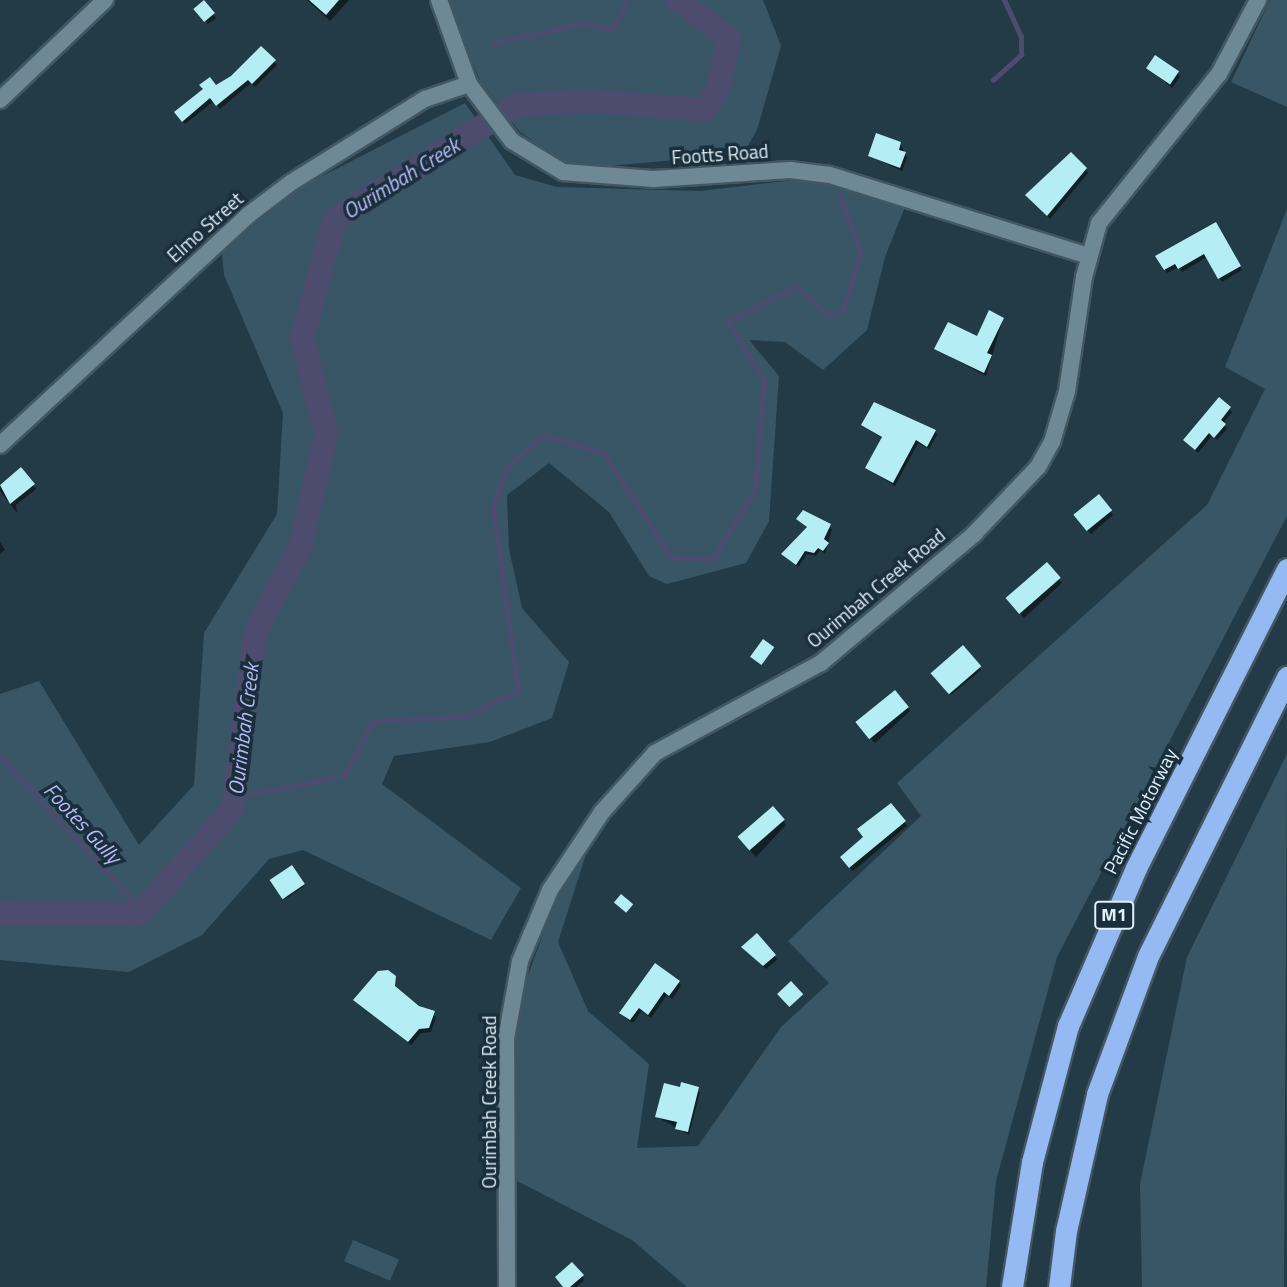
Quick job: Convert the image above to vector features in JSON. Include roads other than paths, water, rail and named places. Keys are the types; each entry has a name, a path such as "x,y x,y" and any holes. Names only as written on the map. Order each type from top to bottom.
{"highway":[{"name":"Pacific Motorway","path":"1012,1287 1032,1162 1073,1013 1136,868 1287,569"},
{"name":"M1","path":"1059,1287 1066,1231 1097,1094 1143,969 1287,677"}],"street":[{"path":"0,100 105,0"},
{"name":"Footts Road","path":"439,0 474,90 512,141 563,172 586,177 654,179 790,170 830,175 1088,256"},
{"name":"Ourimbah Creek Road","path":"507,1287 506,1039 520,961 550,890 602,812 655,753 821,663 936,568 1019,491 1052,442 1067,391 1088,256 1099,223 1219,74 1258,0"},
{"name":"Elmo Street","path":"0,444 258,207 425,99 474,90"}],"waterway":[{"path":"493,43 581,24 613,29 627,0"},
{"name":"Ourimbah Creek","path":"0,913 140,914 233,808 255,633 301,545 326,434 302,338 335,219 517,105 588,101 704,110 718,90 729,38 678,0"},
{"path":"993,80 1021,55 1021,37 1004,0"},
{"path":"235,797 344,776 373,721 466,716 518,691 493,505 507,467 543,435 604,453 671,557 713,559 755,489 764,381 728,322 795,286 830,316 843,310 861,252 839,195"},
{"name":"Footes Gully","path":"0,756 131,898 140,914"}]}
